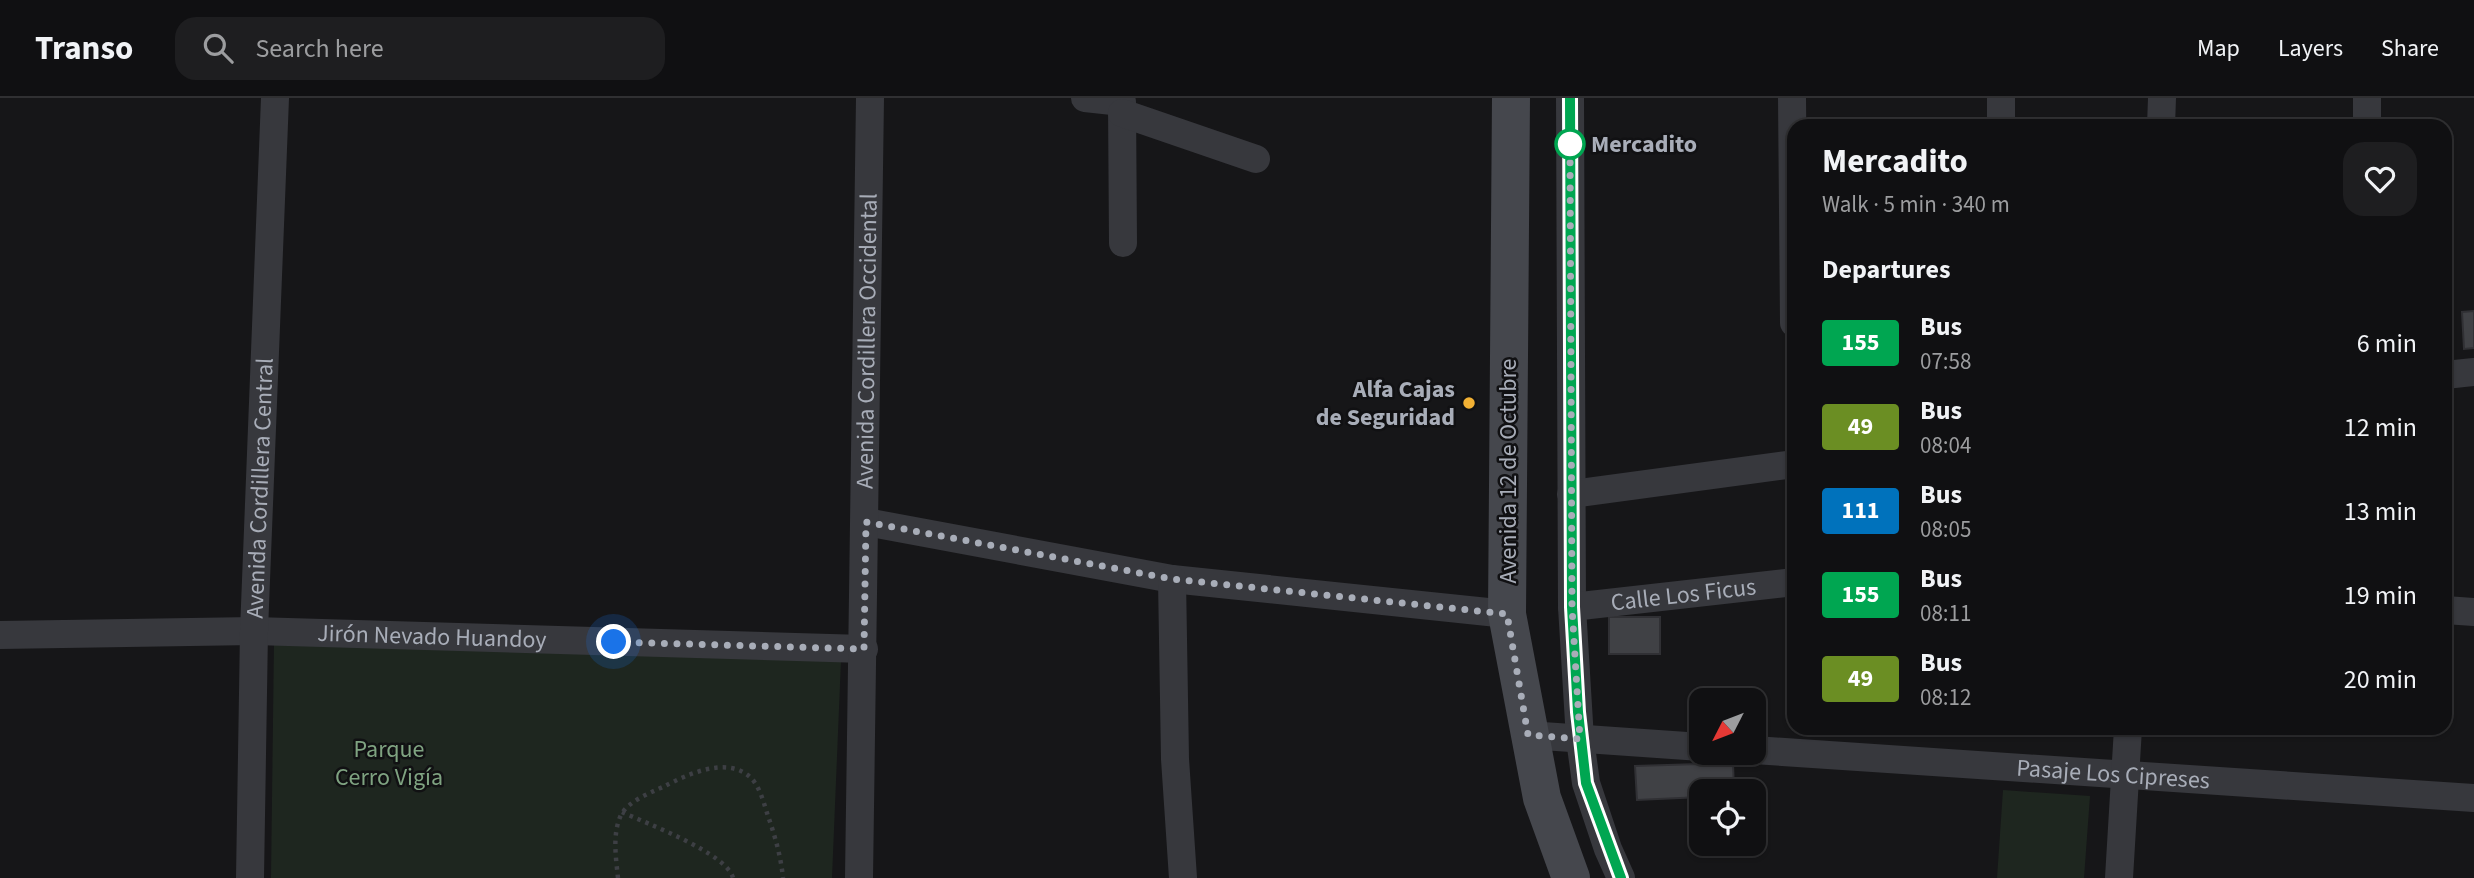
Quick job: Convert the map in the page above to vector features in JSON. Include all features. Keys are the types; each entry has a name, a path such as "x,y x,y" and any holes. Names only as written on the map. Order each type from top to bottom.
{"street":[{"name":"Avenida Cordillera Central","path":"250,878 254,631 275,98"},
{"name":"Avenida Cordillera Occidental","path":"859,878 870,98"},
{"path":"1085,98 1122,102 1123,243"},
{"name":"Avenida 12 de Octubre","path":"1511,98 1507,614 1542,798 1571,878"},
{"path":"1570,98 1572,607 1580,739 1586,783 1621,878"},
{"path":"1792,98 1792,119"},
{"path":"2001,98 2001,119"},
{"path":"2161,119 2162,98"},
{"path":"2367,98 2367,119"},
{"path":"1122,113 1256,159"},
{"path":"2452,374 2474,372"},
{"path":"1571,494 1787,465"},
{"path":"866,522 1172,579 1507,614"},
{"path":"1172,579 1175,759 1183,878"},
{"name":"Calle Los Ficus","path":"1572,607 1787,583"},
{"path":"2452,610 2474,612"},
{"name":"Jirón Nevado Huandoy","path":"0,635 254,631 864,649"},
{"path":"1528,735 1689,746"},
{"path":"2119,878 2128,735"},
{"name":"Pasaje Los Cipreses","path":"1766,751 2474,798"}],"path":[{"path":"618,878 615,834 622,812 642,797 682,777 715,767 732,769 750,777 762,796 773,828 783,878"},
{"path":"622,812 709,855 725,865 733,878"}],"green space":[{"name":"Parque Cerro Vigía","path":"274,642 841,660 832,878 271,878"},
{"path":"2003,790 2090,796 2084,878 1997,878"}],"building":[{"path":"2474,311 2474,348 2464,349 2462,312"},
{"path":"1609,617 1660,617 1660,654 1609,654"},
{"path":"1733,765 1734,779 1689,779 1689,798 1637,800 1635,766"}],"bus line":[{"name":"155","path":"1570,98 1572,607 1578,712 1586,783 1608,849 1621,878"}],"place":[{"name":"Mercadito","path":"1570,144"},
{"name":"Alfa Cajas de Seguridad","path":"1469,403"}],"route":[{"path":"614,642 864,649 866,522 1172,579 1507,614 1528,735 1580,739 1572,607 1570,144"}]}
